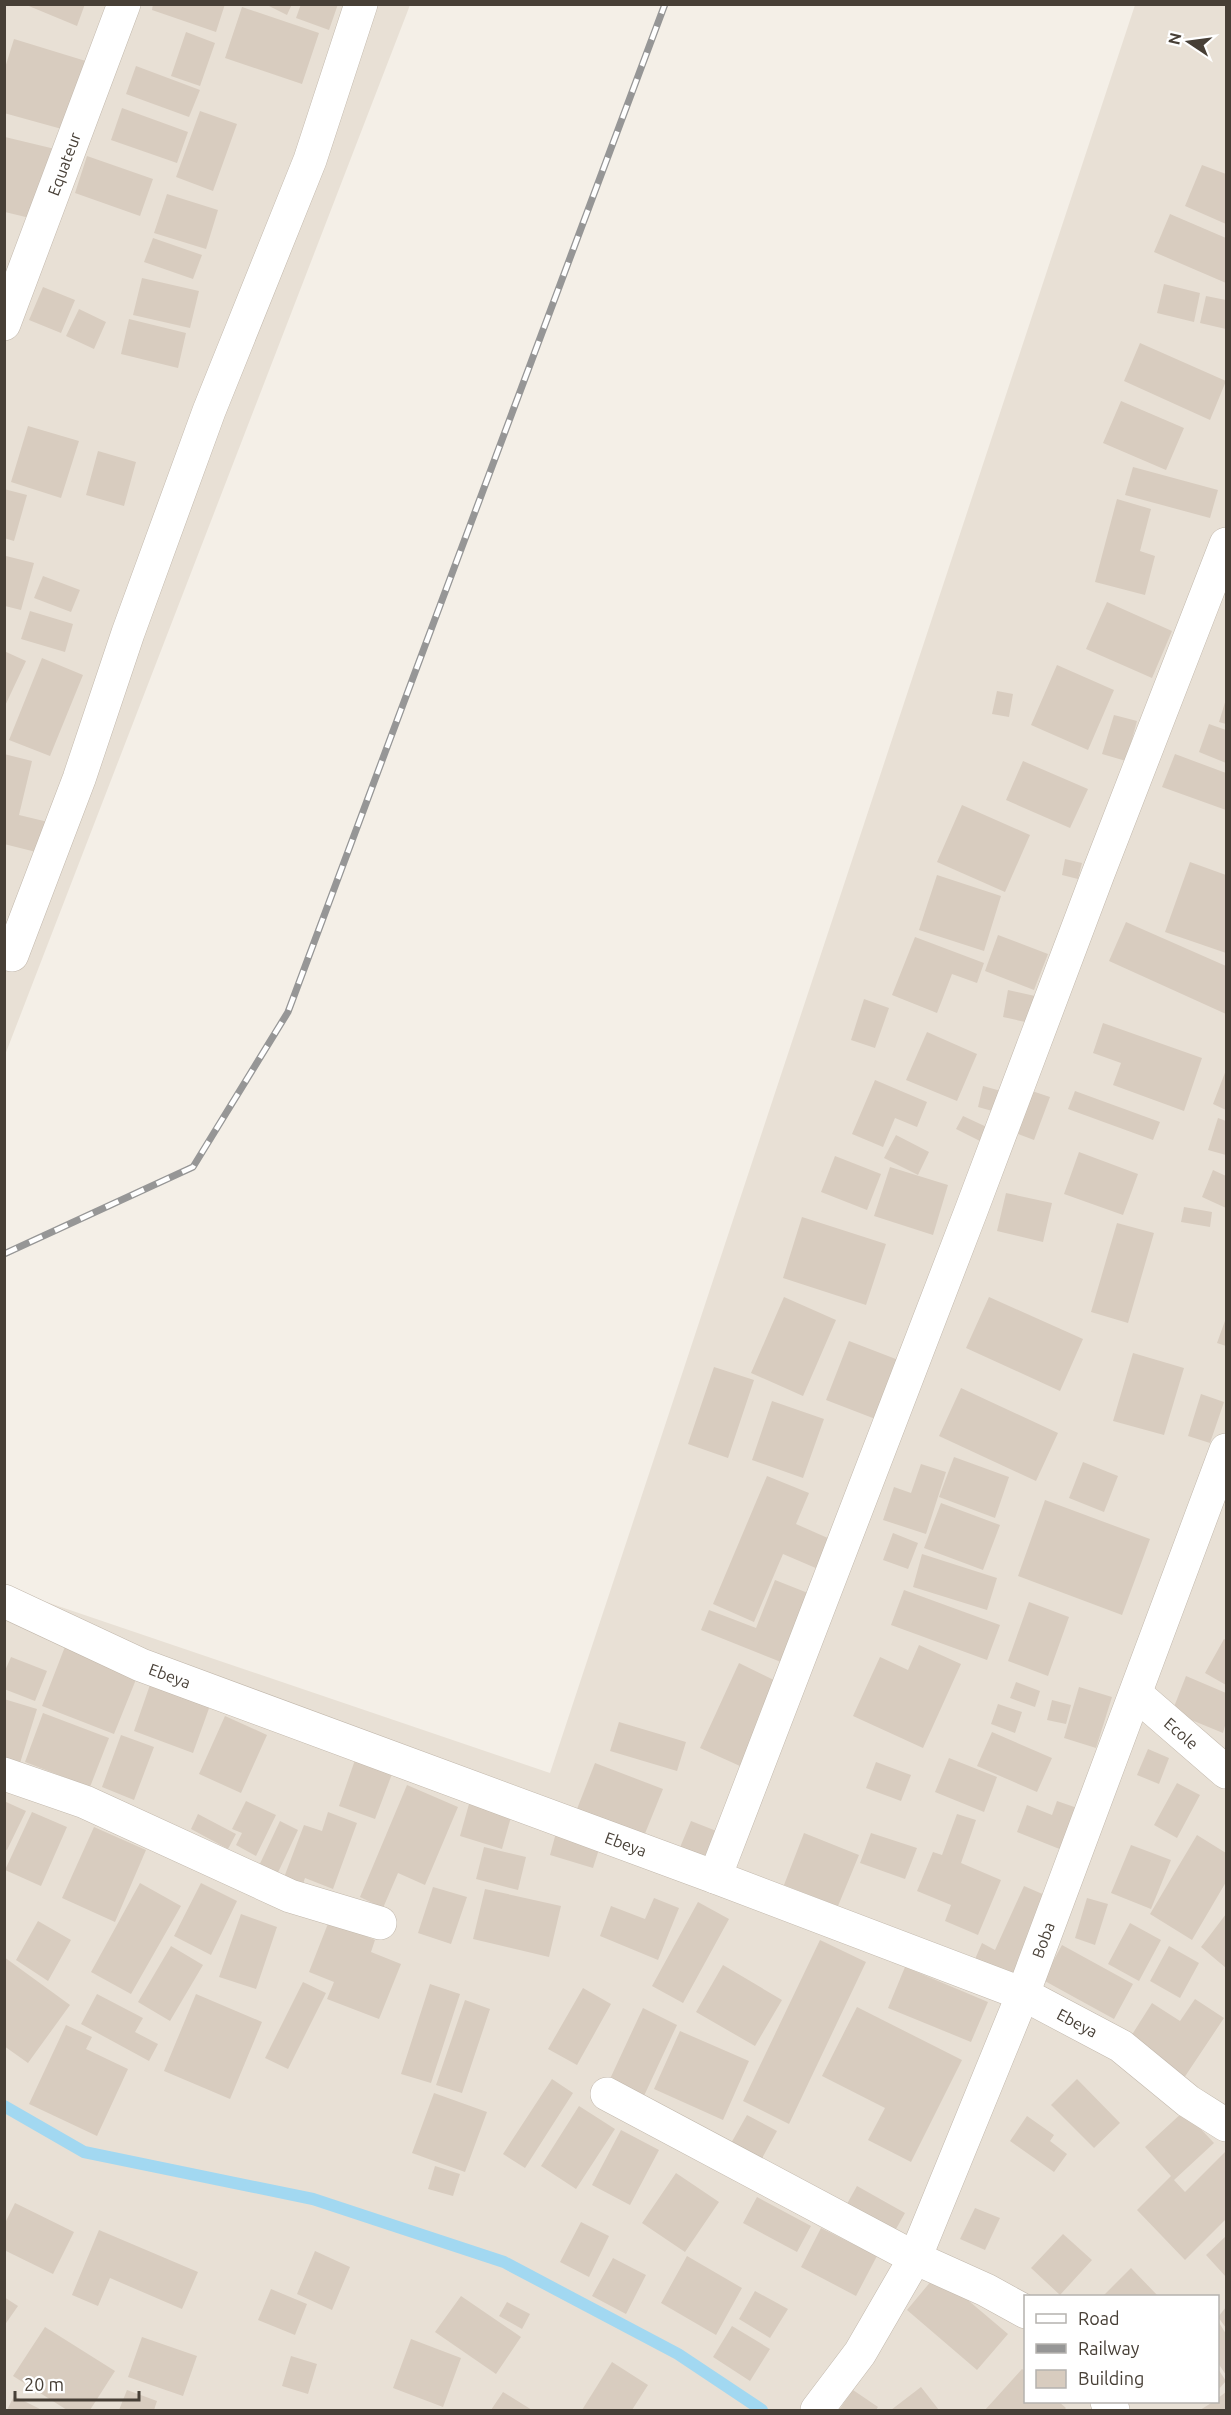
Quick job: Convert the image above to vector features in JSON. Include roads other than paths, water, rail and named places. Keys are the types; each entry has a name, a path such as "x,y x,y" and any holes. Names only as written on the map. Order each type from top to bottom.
{"street":[{"name":"Equateur","path":"4,324 124,4"},
{"path":"12,955 79,779 128,633 208,411 310,159 362,4"},
{"path":"715,1877 1102,863 1227,544"},
{"name":"Boba","path":"817,2410 860,2353 915,2258 1023,1994 1227,1450"},
{"name":"Ebeya","path":"4,1601 141,1665 715,1877 1023,1994 1121,2046 1188,2101 1227,2125"},
{"name":"Ecole","path":"1136,1694 1227,1772"},
{"path":"4,1774 85,1802 290,1896 380,1923"},
{"path":"607,2094 915,2258 986,2290 1024,2311"}],"waterway":[{"path":"4,2106 84,2152 313,2199 504,2262 678,2354 762,2410"}],"railway":[{"path":"4,1254 193,1167 288,1012 665,4"}]}
